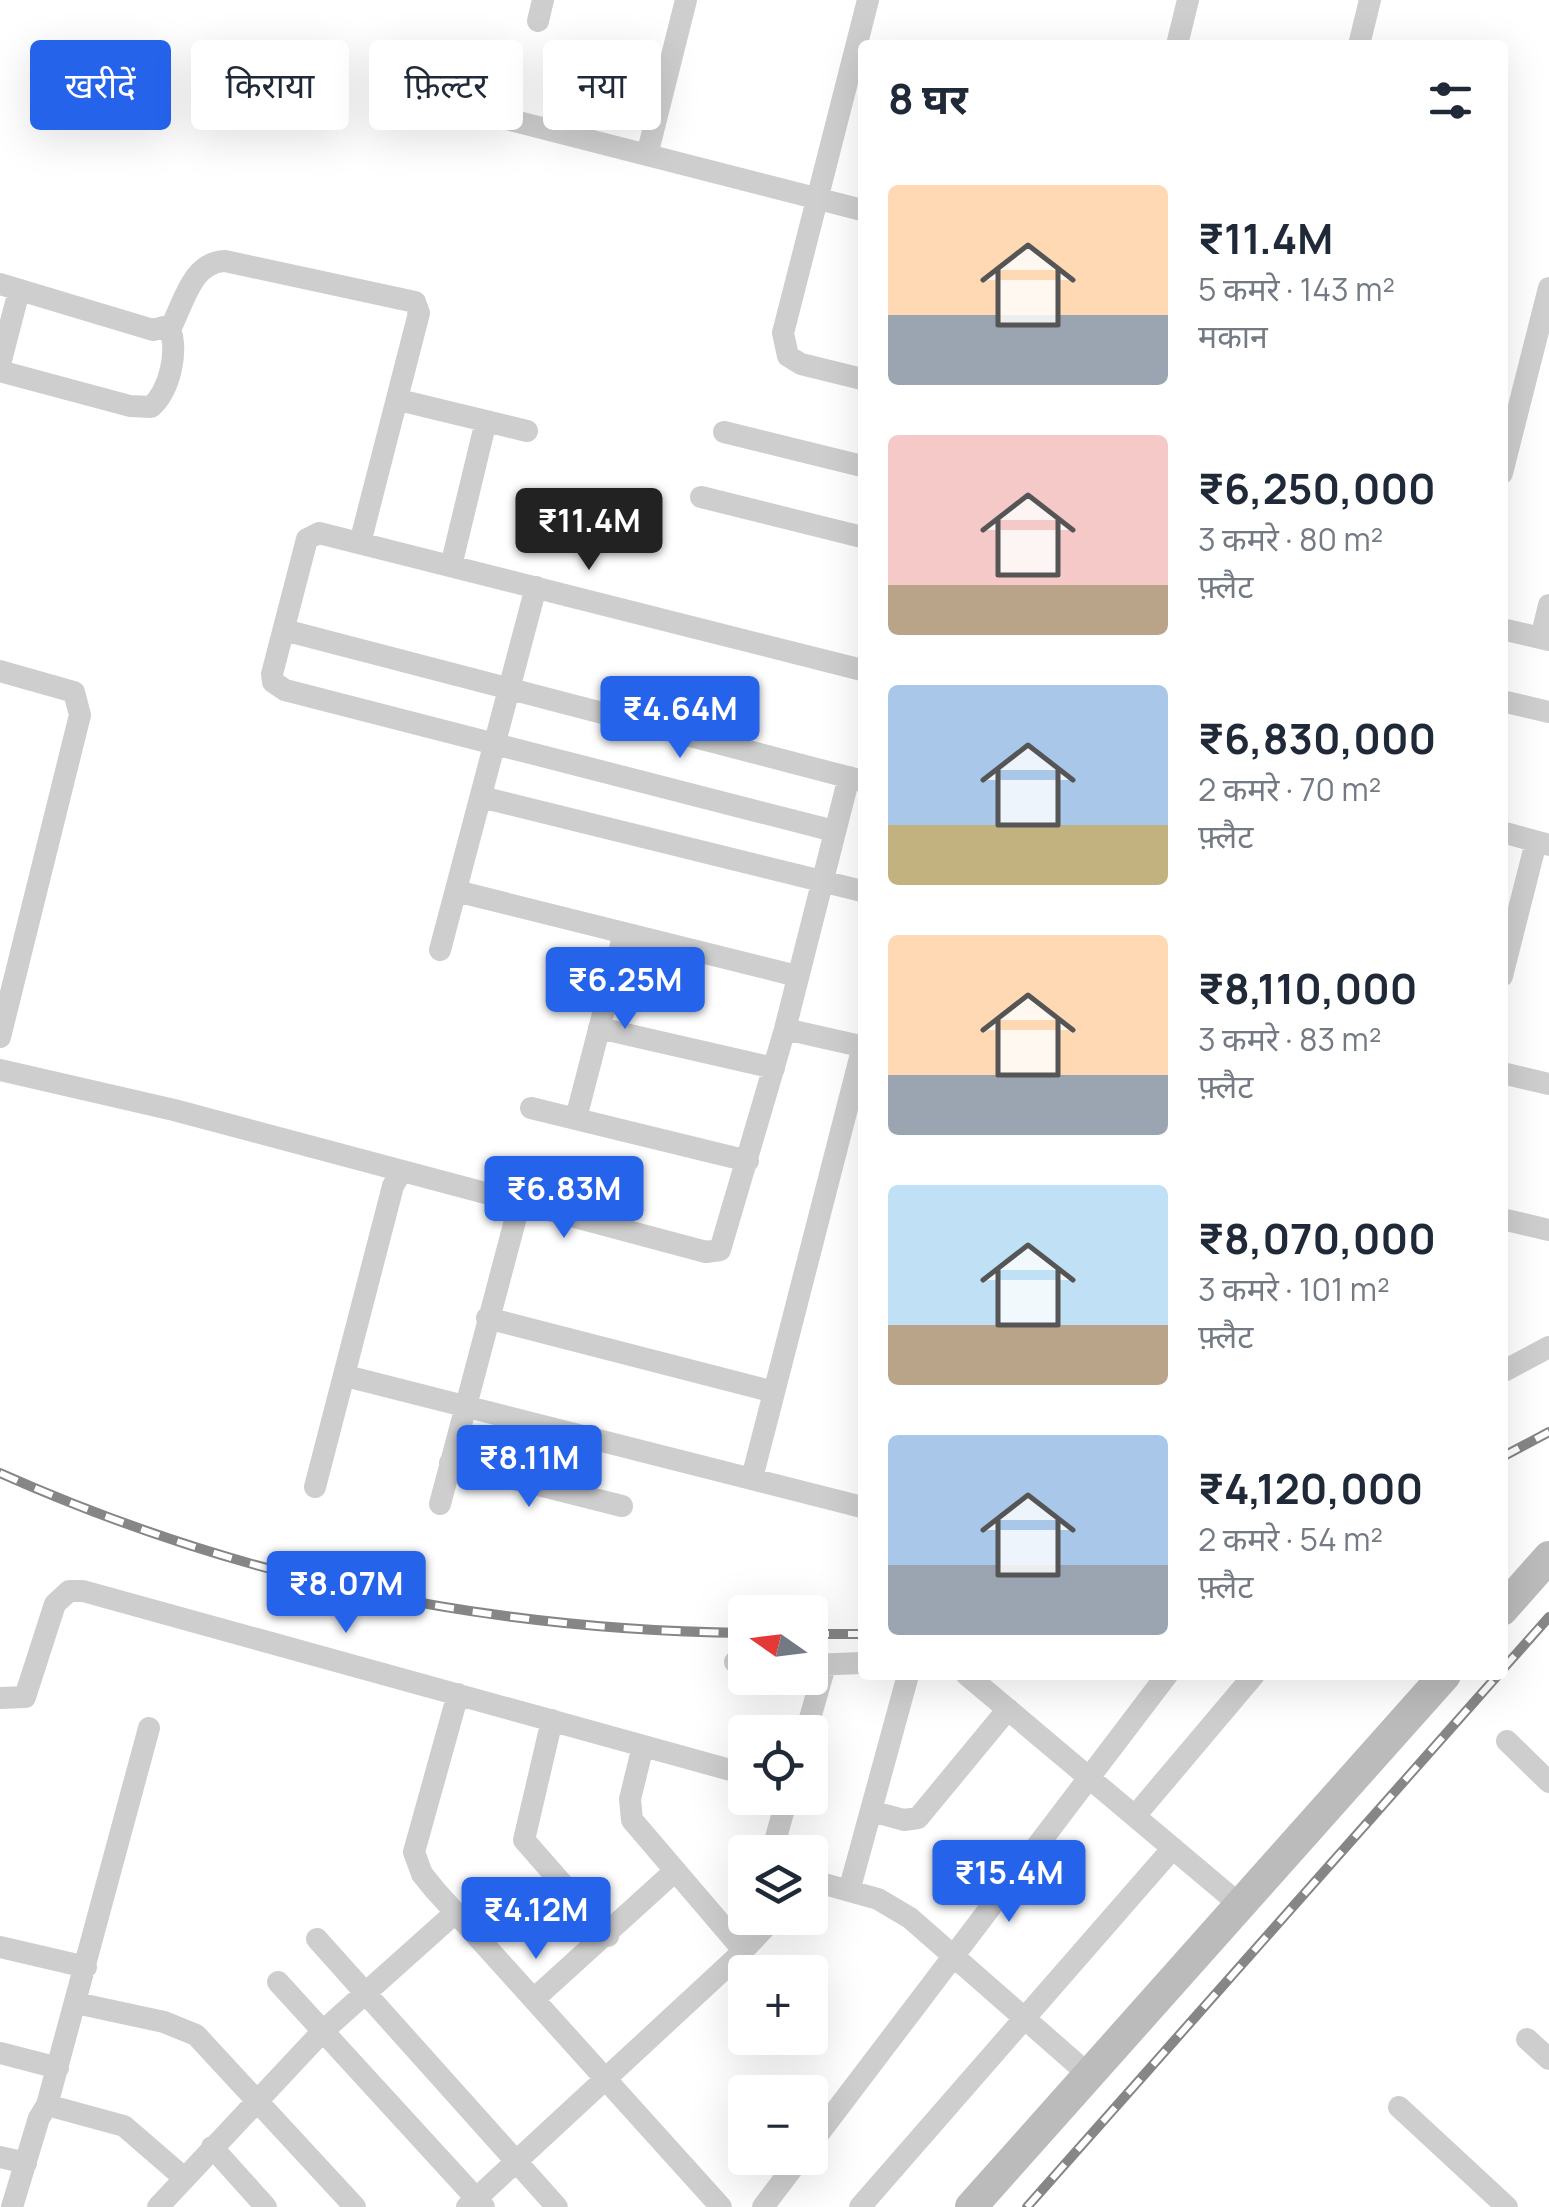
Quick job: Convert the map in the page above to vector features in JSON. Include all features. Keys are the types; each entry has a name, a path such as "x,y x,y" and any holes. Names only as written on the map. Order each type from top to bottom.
{"street":[{"path":"648,155 686,0"},
{"path":"858,378 801,364 788,356 783,346 868,0"},
{"path":"1177,40 1188,0"},
{"path":"1361,40 1370,0"},
{"path":"523,123 858,209"},
{"path":"169,327 201,268 209,262 408,299 419,313 400,400 360,543"},
{"path":"10,288 152,330 169,327 174,338 171,364 159,400 152,407 130,406 0,367 10,288"},
{"path":"1508,449 1549,288"},
{"path":"400,400 527,431"},
{"path":"451,566 486,421"},
{"path":"724,432 858,465"},
{"path":"701,496 858,536"},
{"path":"834,831 277,686 272,674 307,539 319,533 858,669"},
{"path":"440,950 536,586"},
{"path":"1508,630 1545,639 1549,605"},
{"path":"0,1070 174,1110 713,1252 724,1247 785,1029 834,831 856,779 284,630"},
{"path":"0,672 62,685 74,692 80,714 0,1037"},
{"path":"1508,702 1549,712"},
{"path":"481,797 858,889"},
{"path":"1508,834 1542,843 1508,956"},
{"path":"456,891 797,976"},
{"path":"576,1118 624,933"},
{"path":"599,1028 774,1068"},
{"path":"785,1029 858,1049"},
{"path":"752,1478 858,1066"},
{"path":"1508,1074 1549,1084"},
{"path":"531,1108 748,1160"},
{"path":"315,1486 393,1186 401,1172"},
{"path":"440,1504 520,1202"},
{"path":"1508,1220 1549,1230"},
{"path":"487,1318 774,1392"},
{"path":"1508,1369 1549,1347"},
{"path":"346,1376 858,1505"},
{"path":"450,1464 622,1506"},
{"path":"1508,1603 1549,1557"},
{"path":"0,1698 25,1697 55,1604 69,1591 728,1769"},
{"path":"828,1665 858,1663"},
{"path":"849,1891 907,1680"},
{"path":"973,1680 1239,1904"},
{"path":"828,2120 1163,1680"},
{"path":"1135,1816 1250,1680"},
{"path":"971,2207 1438,1680"},
{"path":"458,1694 414,1852 422,1874 721,2207"},
{"path":"871,1811 904,1820 918,1818 1008,1709"},
{"path":"552,1720 524,1840 608,1936"},
{"path":"12,2207 48,2105 150,1728"},
{"path":"1507,1741 1549,1782"},
{"path":"643,1746 629,1811 632,1820 744,1951"},
{"path":"860,2207 1173,1848"},
{"path":"534,1999 675,1872"},
{"path":"828,1885 893,1907 1088,2074"},
{"path":"158,2207 254,2100 322,2032 455,1913"},
{"path":"278,1982 476,2204 514,2161 759,1935"},
{"path":"317,1938 557,2207"},
{"path":"0,1947 86,1967"},
{"path":"76,2004 183,2027 211,2048 254,2100 355,2207"},
{"path":"1526,2039 1549,2059"},
{"path":"0,2053 58,2068"},
{"path":"48,2105 124,2126 183,2177"},
{"path":"1399,2107 1507,2207"},
{"path":"212,2147 266,2207"},
{"path":"0,2157 26,2163"},
{"path":"763,2207 787,2175"}],"railway":[{"path":"1508,1454 1549,1432"},
{"path":"0,1473 180,1542 364,1592 552,1622 728,1632"},
{"path":"1508,1663 1549,1617"},
{"path":"828,1634 858,1634"},
{"path":"1027,2207 1494,1680"}]}
